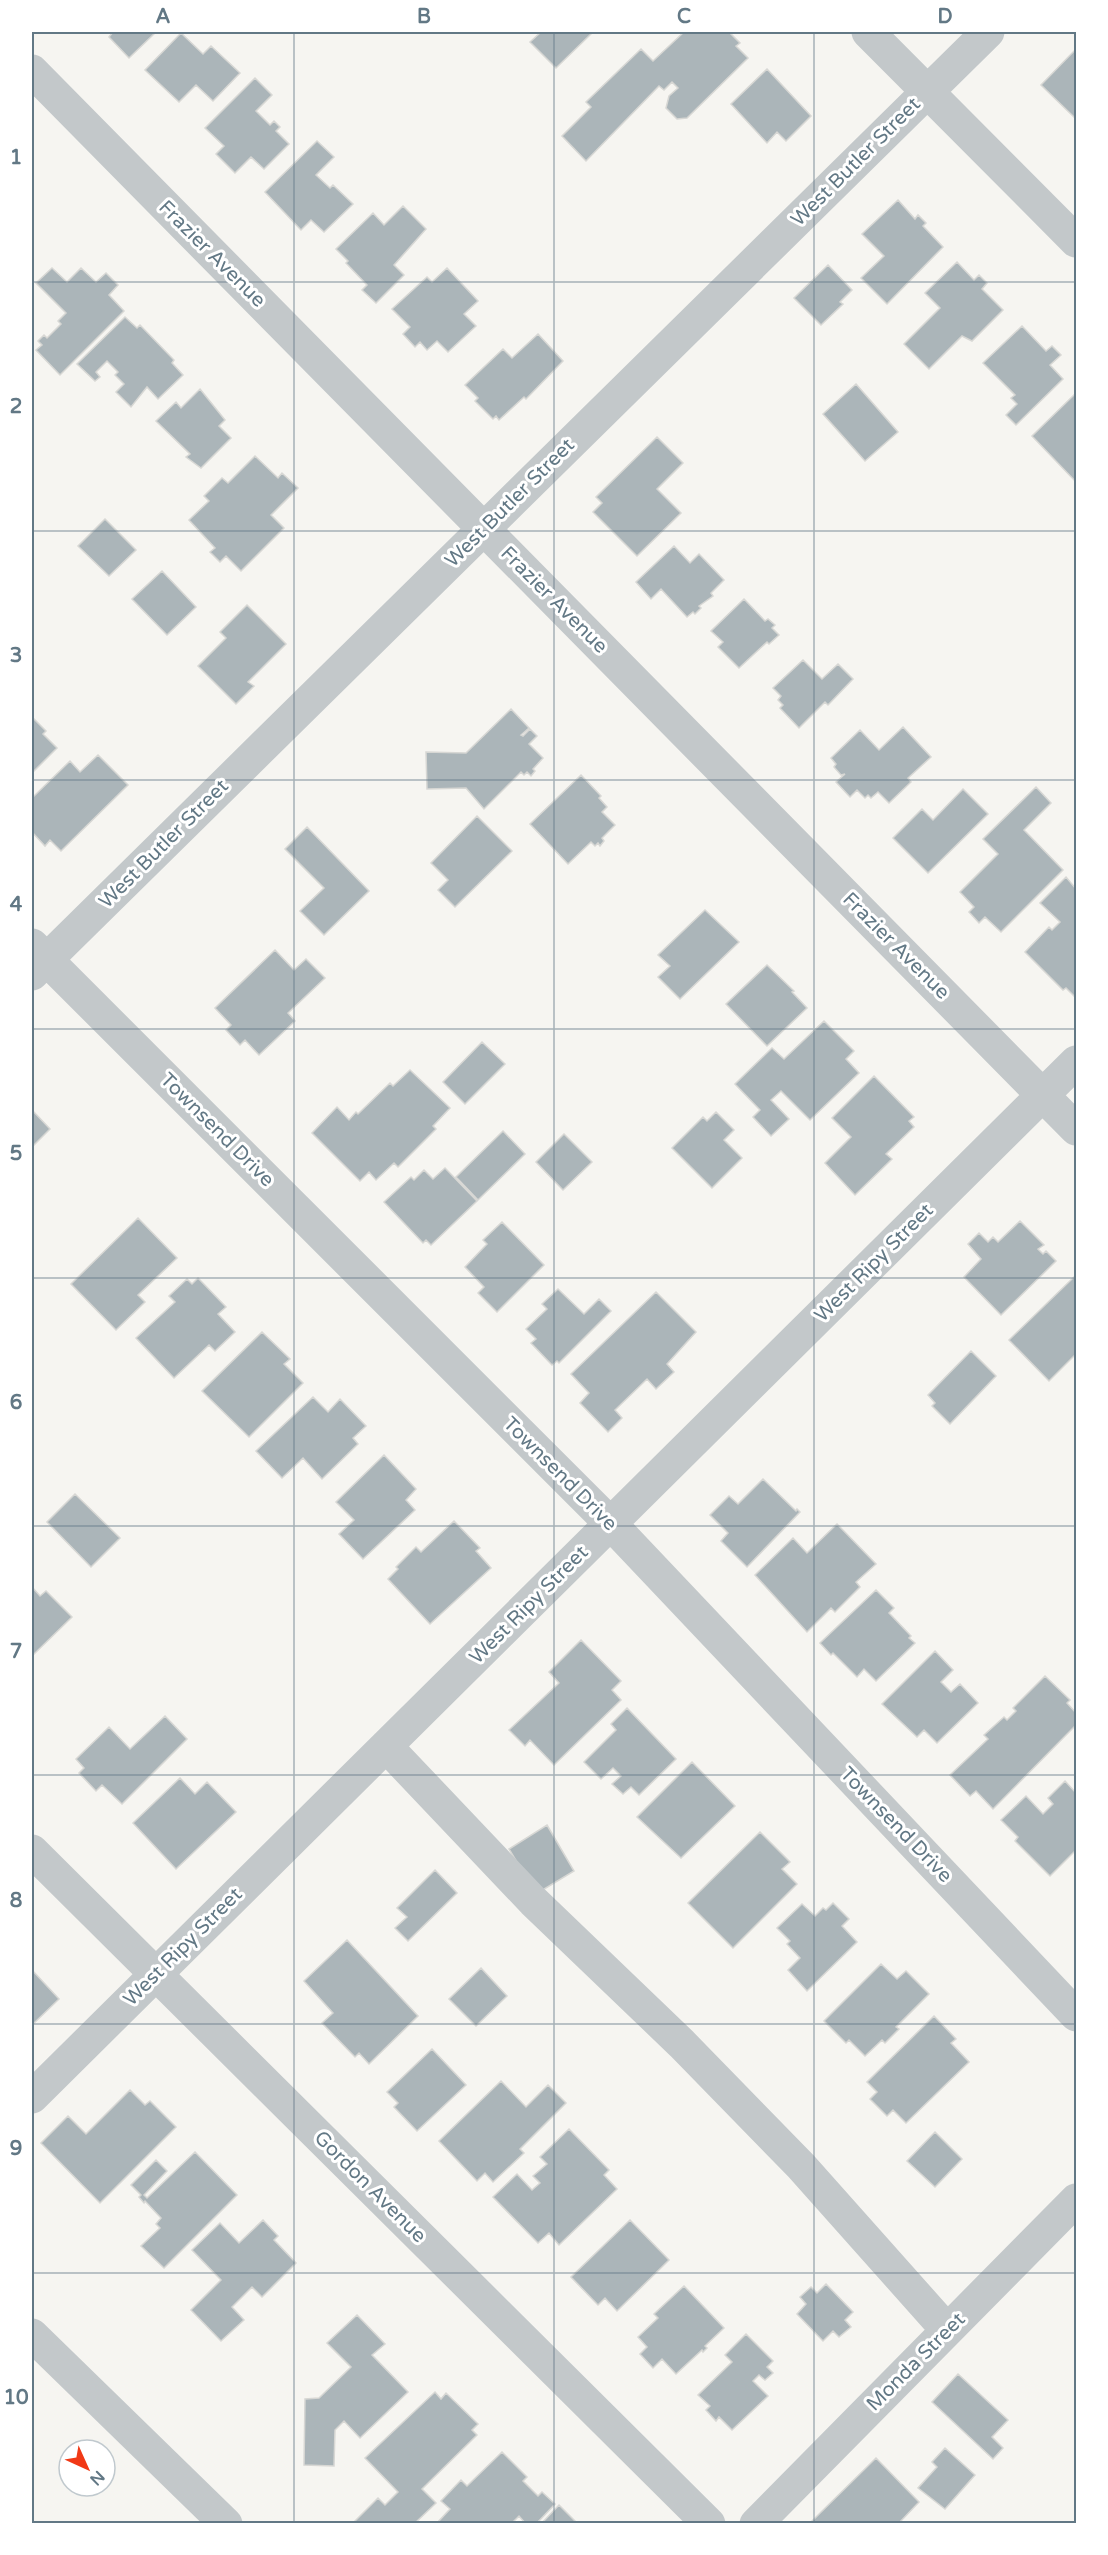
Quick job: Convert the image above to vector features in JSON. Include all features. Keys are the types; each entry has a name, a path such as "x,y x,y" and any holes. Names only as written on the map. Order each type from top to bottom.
{"street":[{"path":"868,32 1077,240"},
{"name":"West Butler Street","path":"36,960 484,529 988,32"},
{"name":"Frazier Avenue","path":"32,71 1077,1129"},
{"name":"Townsend Drive","path":"36,960 610,1524 1077,2015"},
{"name":"West Ripy Street","path":"32,2097 1077,1062"},
{"path":"386,1746 533,1901 682,2044 801,2166 947,2330"},
{"name":"Gordon Avenue","path":"32,1851 709,2523"},
{"name":"Monda Street","path":"756,2523 1077,2200"},
{"path":"32,2335 226,2523"}],"building":[{"path":"113,32 156,32 129,58 109,37"},
{"path":"541,32 593,32 556,68 530,42"},
{"path":"684,32 729,32 740,43 736,46 748,58 687,118 677,119 666,108 669,96 678,88 672,82 664,90 659,86 586,161 562,136 591,107 586,102 641,49 653,61"},
{"path":"181,33 203,54 211,46 240,73 213,101 196,85 179,102 145,70"},
{"path":"1076,49 1076,116 1075,118 1041,85"},
{"path":"767,69 811,116 786,141 777,132 767,143 731,104"},
{"path":"255,78 272,95 256,111 270,125 274,121 280,127 276,131 289,144 264,169 251,157 235,173 216,154 224,146 205,128"},
{"path":"317,141 334,157 316,175 330,188 333,185 353,204 324,232 311,220 301,230 265,192"},
{"path":"898,200 915,219 918,215 926,223 923,226 943,247 887,304 861,278 884,256 862,234"},
{"path":"403,206 426,229 394,265 404,275 376,303 362,290 367,285 336,249 373,213 384,225"},
{"path":"957,262 974,280 979,275 987,283 982,289 1003,310 972,341 962,336 929,369 904,344 940,308 925,293"},
{"path":"828,265 852,290 840,302 843,304 821,325 794,298"},
{"path":"52,268 67,282 81,268 96,282 106,273 118,285 109,295 124,311 60,375 36,350 42,345 38,341 44,335 47,338 61,324 58,321 66,313 36,283"},
{"path":"447,268 478,301 464,314 476,326 448,352 437,341 427,350 420,342 415,347 403,334 410,327 392,309 427,277 432,282"},
{"path":"125,317 137,328 140,325 174,360 172,363 183,375 158,399 147,387 131,407 116,392 124,384 115,375 118,372 107,361 96,372 100,377 95,381 77,364"},
{"path":"1022,326 1046,351 1052,346 1061,355 1050,365 1063,379 1016,425 1006,415 1017,404 1011,398 1015,395 983,363"},
{"path":"538,334 563,361 526,399 524,397 499,420 496,416 493,419 475,401 478,398 465,385 503,349 512,358"},
{"path":"856,384 898,432 865,461 823,414"},
{"path":"200,389 225,420 219,426 231,438 201,468 186,457 190,454 156,421 176,402 181,408"},
{"path":"1076,393 1076,482 1032,436"},
{"path":"657,437 683,463 657,489 681,513 637,556 593,512 602,503 596,497"},
{"path":"255,456 278,478 282,473 298,488 271,515 284,528 241,571 226,556 220,562 210,552 215,548 189,520 209,501 204,496 222,478 228,483"},
{"path":"105,519 136,550 109,576 78,546"},
{"path":"674,546 690,563 699,554 724,580 711,593 713,596 699,606 701,608 695,614 693,612 687,617 661,589 651,599 636,582"},
{"path":"162,571 196,607 167,635 132,599"},
{"path":"744,599 765,621 768,619 775,625 772,628 779,635 769,644 767,642 739,668 718,647 723,642 711,631"},
{"path":"247,605 286,644 248,682 254,686 236,704 198,666 226,638 220,632"},
{"path":"803,660 822,679 838,664 853,679 828,705 825,702 799,728 780,708 783,705 778,700 781,696 773,688"},
{"path":"511,709 529,728 521,735 523,736 530,729 537,736 529,744 543,758 533,769 535,771 531,776 527,772 524,775 521,772 484,809 466,788 427,789 426,752 466,753"},
{"path":"32,717 46,731 43,734 57,748 32,773"},
{"path":"903,727 931,757 908,778 911,782 889,803 878,792 871,798 868,795 865,798 857,790 850,797 836,782 845,774 841,775 834,767 836,764 831,758 860,730 879,750"},
{"path":"98,755 128,785 61,851 50,840 45,846 32,832 32,798 70,761 80,772"},
{"path":"581,775 601,796 599,798 607,807 602,812 615,825 602,838 604,841 600,846 598,843 595,846 591,842 568,864 530,824"},
{"path":"1036,787 1051,803 1024,830 1063,870 1001,932 985,917 979,923 969,912 974,907 960,892 998,854 983,839"},
{"path":"963,789 988,814 928,873 893,838 922,809 933,820"},
{"path":"477,816 512,851 455,907 438,890 448,880 431,863"},
{"path":"307,827 369,891 324,935 300,911 324,888 285,849"},
{"path":"1066,877 1076,889 1076,994 1074,996 1066,988 1063,990 1025,952 1049,927 1052,930 1060,922 1040,903"},
{"path":"705,910 739,942 680,999 658,977 670,966 658,955"},
{"path":"275,950 294,970 306,959 325,978 288,1013 295,1021 259,1055 245,1040 240,1045 226,1030 231,1025 215,1008"},
{"path":"767,965 794,991 792,992 807,1008 767,1046 726,1004"},
{"path":"824,1021 854,1051 846,1059 859,1073 810,1120 781,1091 771,1100 789,1119 771,1136 753,1117 760,1110 735,1084 772,1048 784,1059"},
{"path":"482,1042 505,1064 465,1104 443,1082"},
{"path":"410,1070 450,1108 433,1126 436,1129 398,1167 394,1163 376,1180 369,1172 360,1181 312,1133 337,1107 349,1120 390,1083 393,1086"},
{"path":"874,1076 914,1117 909,1121 914,1127 886,1154 892,1159 855,1195 825,1163 851,1137 832,1118"},
{"path":"32,1110 50,1129 32,1147"},
{"path":"716,1112 734,1130 724,1140 742,1158 712,1188 672,1148 703,1117 707,1121"},
{"path":"503,1131 525,1154 478,1200 456,1177"},
{"path":"564,1134 592,1162 563,1190 536,1162"},
{"path":"445,1168 477,1201 431,1245 426,1240 423,1243 384,1202 411,1177 414,1180 424,1170 433,1179"},
{"path":"138,1218 177,1258 138,1295 145,1302 116,1330 71,1284"},
{"path":"1020,1221 1044,1245 1038,1249 1043,1254 1046,1251 1056,1261 1001,1315 964,1277 981,1259 968,1244 979,1233 988,1242 993,1237 998,1242"},
{"path":"502,1222 544,1265 497,1312 478,1293 484,1287 465,1267 487,1244 483,1240"},
{"path":"1074,1277 1076,1279 1076,1354 1049,1381 1009,1340"},
{"path":"198,1278 226,1307 218,1314 235,1332 215,1351 209,1345 174,1378 136,1338 175,1302 169,1296 187,1279 192,1284"},
{"path":"558,1289 584,1314 599,1299 611,1311 559,1363 557,1361 552,1365 531,1343 536,1339 526,1329 547,1309 542,1304"},
{"path":"656,1292 696,1332 667,1364 674,1372 656,1389 647,1379 615,1410 622,1418 608,1432 580,1403 589,1393 571,1374"},
{"path":"262,1332 290,1359 284,1364 303,1383 249,1437 202,1391"},
{"path":"971,1351 996,1376 950,1424 932,1406 935,1403 928,1395"},
{"path":"313,1397 328,1412 340,1399 366,1426 353,1438 358,1444 322,1479 303,1458 282,1478 256,1451"},
{"path":"384,1455 416,1489 406,1500 415,1510 363,1559 339,1534 354,1520 336,1502"},
{"path":"763,1479 796,1511 797,1509 800,1512 747,1567 721,1541 728,1533 710,1515 729,1496 738,1504"},
{"path":"75,1494 120,1538 91,1567 47,1522"},
{"path":"454,1521 480,1548 476,1551 491,1568 430,1624 388,1579 398,1569 396,1567 416,1547 421,1552"},
{"path":"837,1524 876,1564 856,1582 860,1587 835,1612 831,1608 807,1632 755,1575 793,1538 807,1553"},
{"path":"32,1587 40,1596 46,1591 72,1617 32,1656"},
{"path":"876,1590 894,1608 889,1613 915,1643 876,1681 864,1669 857,1677 820,1643"},
{"path":"581,1640 621,1681 612,1690 621,1700 554,1765 530,1740 525,1746 509,1730 559,1683 549,1672"},
{"path":"935,1651 953,1670 941,1682 951,1692 960,1684 978,1703 937,1743 924,1730 917,1737 882,1704"},
{"path":"1045,1676 1070,1700 1067,1703 1076,1713 1076,1725 993,1809 976,1791 970,1796 950,1775 988,1739 984,1735 1004,1717 1007,1720 1016,1711 1013,1708"},
{"path":"627,1708 676,1759 639,1795 631,1787 623,1794 612,1784 621,1776 613,1768 601,1779 584,1762 616,1730 611,1724"},
{"path":"165,1716 187,1739 122,1804 102,1785 96,1791 79,1773 84,1768 76,1759 109,1727 130,1749"},
{"path":"692,1762 735,1806 681,1858 637,1817"},
{"path":"180,1778 195,1794 207,1782 236,1812 176,1869 133,1823"},
{"path":"1065,1781 1076,1793 1076,1850 1050,1876 1015,1841 1018,1837 1001,1820 1026,1796 1043,1814 1053,1804 1048,1798"},
{"path":"547,1825 574,1871 536,1894 509,1849"},
{"path":"760,1832 790,1862 782,1869 797,1884 733,1948 688,1903"},
{"path":"435,1870 457,1893 408,1941 395,1928 407,1917 397,1908"},
{"path":"833,1903 849,1919 842,1926 857,1942 807,1991 788,1970 800,1958 787,1944 790,1941 777,1928 802,1904 815,1916 823,1908 826,1910"},
{"path":"347,1940 418,2016 369,2064 359,2053 355,2057 322,2023 333,2013 304,1981"},
{"path":"881,1964 897,1979 906,1971 929,1994 896,2027 899,2029 885,2043 882,2040 865,2056 849,2040 846,2043 824,2021"},
{"path":"481,1968 507,1996 476,2026 449,1999"},
{"path":"32,1970 59,1999 32,2025"},
{"path":"934,2016 956,2039 951,2043 969,2062 906,2123 893,2110 887,2116 870,2099 877,2092 867,2082"},
{"path":"432,2049 466,2085 417,2131 394,2107 398,2103 387,2092"},
{"path":"501,2081 526,2107 548,2085 566,2103 520,2149 524,2153 493,2182 485,2173 477,2181 439,2141"},
{"path":"130,2090 145,2105 150,2101 176,2127 100,2203 41,2143 68,2116 86,2134"},
{"path":"569,2129 609,2170 604,2175 617,2189 559,2245 549,2233 538,2243 493,2197 517,2174 532,2190 540,2183 533,2176 547,2164 540,2157"},
{"path":"935,2132 962,2159 935,2187 907,2161"},
{"path":"195,2152 237,2195 164,2268 141,2246 160,2228 156,2224 161,2218 145,2201 144,2203 139,2197 141,2195 131,2185 156,2160 167,2171 144,2195 147,2198"},
{"path":"263,2220 278,2236 274,2240 296,2263 262,2297 252,2287 232,2307 244,2320 221,2341 191,2310 221,2280 192,2250 220,2223 239,2243"},
{"path":"630,2220 669,2260 617,2311 605,2298 598,2305 571,2277"},
{"path":"826,2284 853,2312 845,2320 851,2327 839,2337 833,2331 823,2341 797,2314 806,2304 800,2297 811,2287 817,2293"},
{"path":"684,2286 724,2328 705,2346 707,2348 703,2352 702,2350 676,2374 662,2359 653,2368 640,2354 647,2347 638,2337 658,2318 654,2314"},
{"path":"357,2315 385,2344 372,2355 408,2392 360,2438 344,2421 335,2430 334,2466 304,2465 305,2399 319,2398 351,2367 327,2343"},
{"path":"746,2334 773,2361 767,2367 773,2373 765,2380 759,2375 753,2381 768,2396 732,2430 719,2417 716,2421 706,2410 710,2406 698,2395 732,2362 725,2355"},
{"path":"958,2374 1008,2420 992,2437 1003,2448 993,2459 932,2402"},
{"path":"435,2392 441,2399 446,2393 478,2424 472,2430 477,2435 422,2489 436,2503 414,2524 352,2524 378,2498 385,2505 398,2492 365,2458"},
{"path":"945,2448 975,2475 945,2509 918,2488 937,2467 932,2462"},
{"path":"502,2452 527,2477 523,2481 538,2496 542,2492 555,2504 536,2524 526,2524 519,2516 511,2524 439,2524 438,2522 450,2509 441,2501 461,2480 467,2486"},
{"path":"876,2458 919,2502 898,2524 810,2523"},
{"path":"559,2505 578,2524 541,2524"}]}
